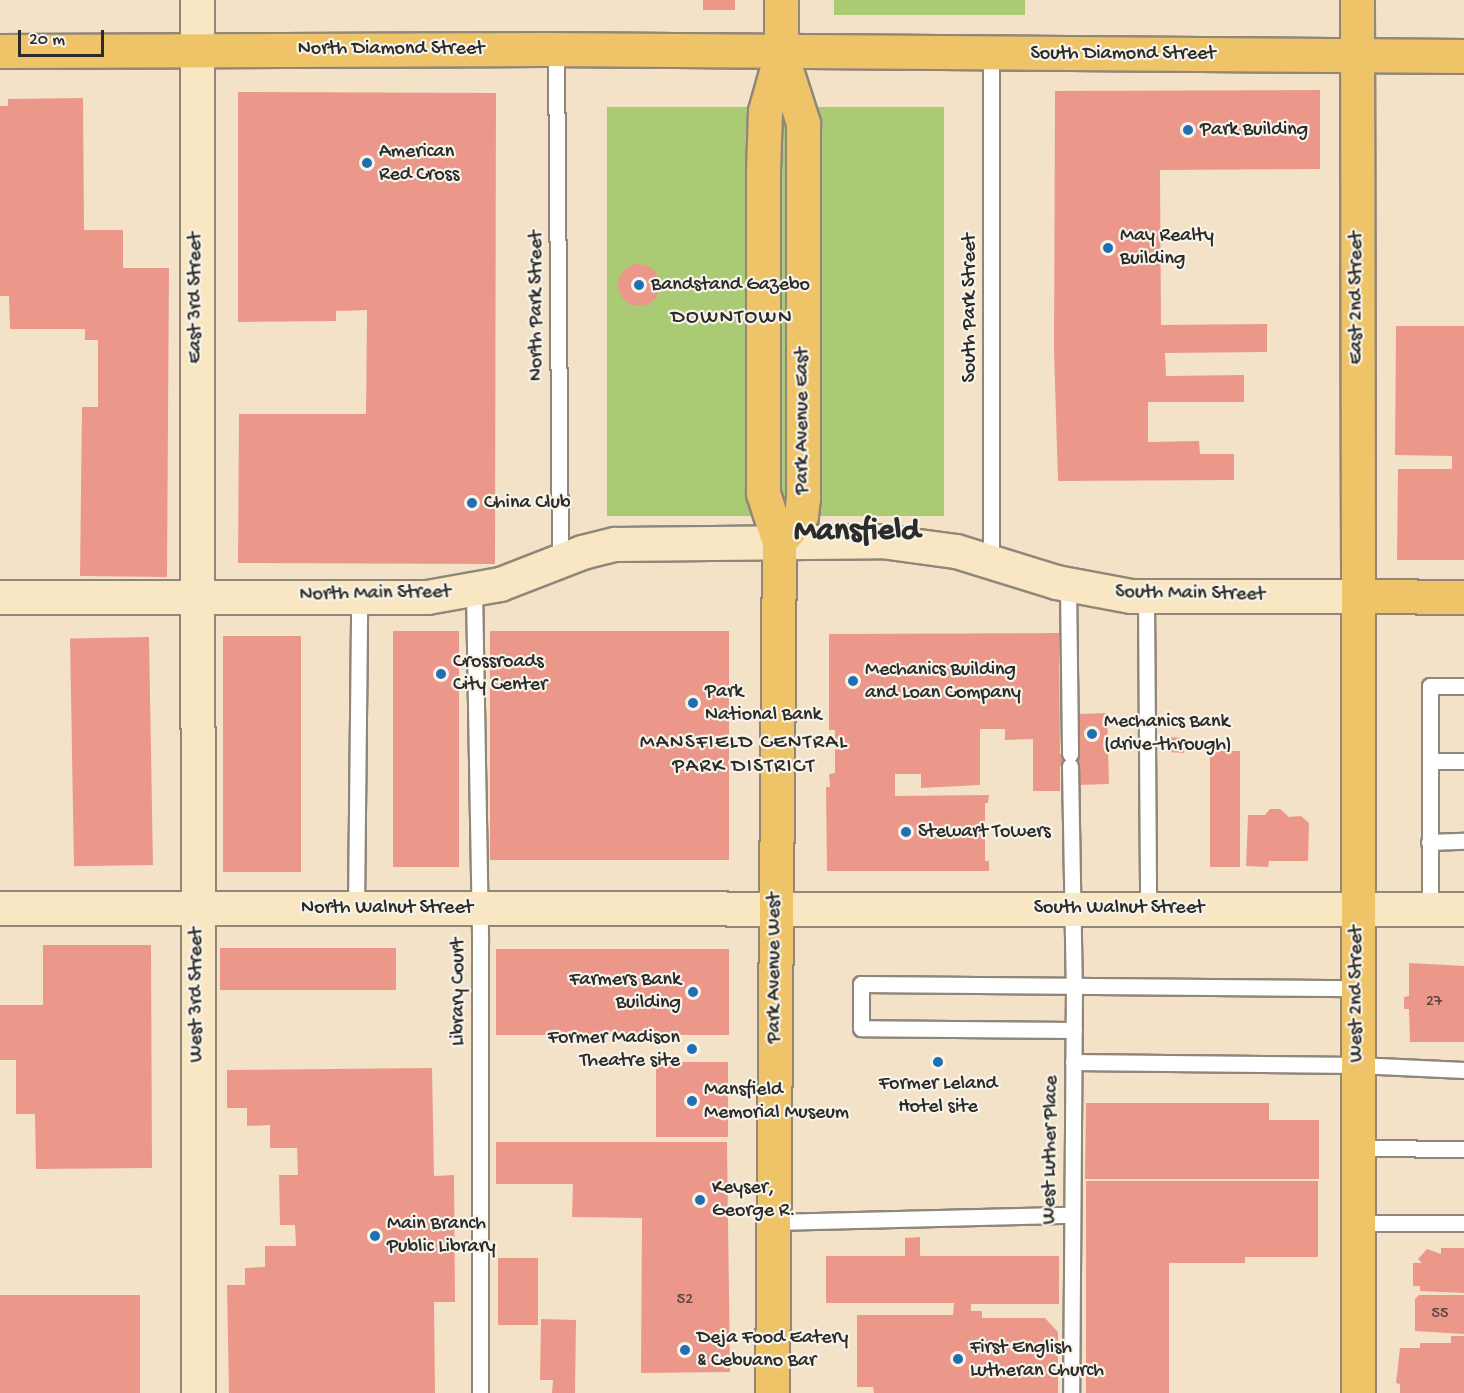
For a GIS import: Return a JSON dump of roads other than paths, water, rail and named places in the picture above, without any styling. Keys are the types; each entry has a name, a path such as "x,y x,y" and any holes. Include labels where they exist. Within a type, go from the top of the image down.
{"main road":[{"name":"Park Avenue East","path":"779,542 763,493 763,171 765,111 781,54 781,0"},
{"name":"East 2nd Street","path":"1357,0 1358,596"},
{"name":"North Diamond Street","path":"0,51 556,49 781,54"},
{"name":"South Diamond Street","path":"781,54 1464,56"},
{"name":"Park Avenue West","path":"772,1393 779,542"},
{"name":"South Main Street","path":"1358,596 1464,597"},
{"name":"West 2nd Street","path":"1358,596 1358,1393"}],"street":[{"name":"East 3rd Street","path":"196,596 197,0"},
{"name":"North Main Street","path":"0,597 427,597 474,590 615,544 779,542"},
{"name":"South Main Street","path":"779,542 898,543 956,551 1068,585 1146,597 1358,596"},
{"name":"West 3rd Street","path":"196,596 198,1393"},
{"name":"North Walnut Street","path":"0,908 775,906"},
{"name":"South Walnut Street","path":"775,906 1464,909"}],"lane":[{"name":"North Park Street","path":"556,49 560,562"},
{"name":"South Park Street","path":"991,55 992,562"},
{"name":"West Luther Place","path":"1068,585 1074,986 1071,1393"},
{"name":"Library Court","path":"474,590 480,908 480,1393"},
{"path":"356,908 359,597"},
{"path":"1146,597 1148,908"},
{"path":"1430,909 1430,686 1464,686"},
{"path":"1430,761 1464,761"},
{"path":"1429,842 1464,841"},
{"path":"1074,1030 861,1028 861,984 1357,988"},
{"path":"1074,1062 1357,1065 1464,1070"},
{"path":"1357,1148 1464,1149"},
{"path":"774,1222 1071,1215"},
{"path":"1358,1223 1464,1223"}],"place":[{"name":"Park Building","path":"1188,130"},
{"name":"American Red Cross","path":"367,163"},
{"name":"May Realty Building","path":"1108,248"},
{"name":"Bandstand Gazebo","path":"639,285"},
{"name":"China Club","path":"472,503"},
{"name":"Crossroads City Center","path":"441,674"},
{"name":"Mechanics Building and Loan Company","path":"853,681"},
{"name":"Park National Bank","path":"693,703"},
{"name":"Mechanics Bank (drive-through)","path":"1092,734"},
{"name":"Stewart Towers","path":"906,832"},
{"name":"Farmers Bank Building","path":"693,992"},
{"name":"Former Madison Theatre site","path":"692,1049"},
{"name":"Former Leland Hotel site","path":"938,1062"},
{"name":"Mansfield Memorial Museum","path":"692,1101"},
{"name":"Keyser, George R.","path":"700,1200"},
{"name":"Main Branch Public Library","path":"375,1236"},
{"name":"Deja Food Eatery & Cebuano Bar","path":"685,1350"},
{"name":"First English Lutheran Church","path":"958,1359"}],"district":[{"name":"DOWNTOWN","path":"732,319"},
{"name":"Mansfield","path":"857,532"},
{"name":"MANSFIELD CENTRAL PARK DISTRICT","path":"744,756"}]}
